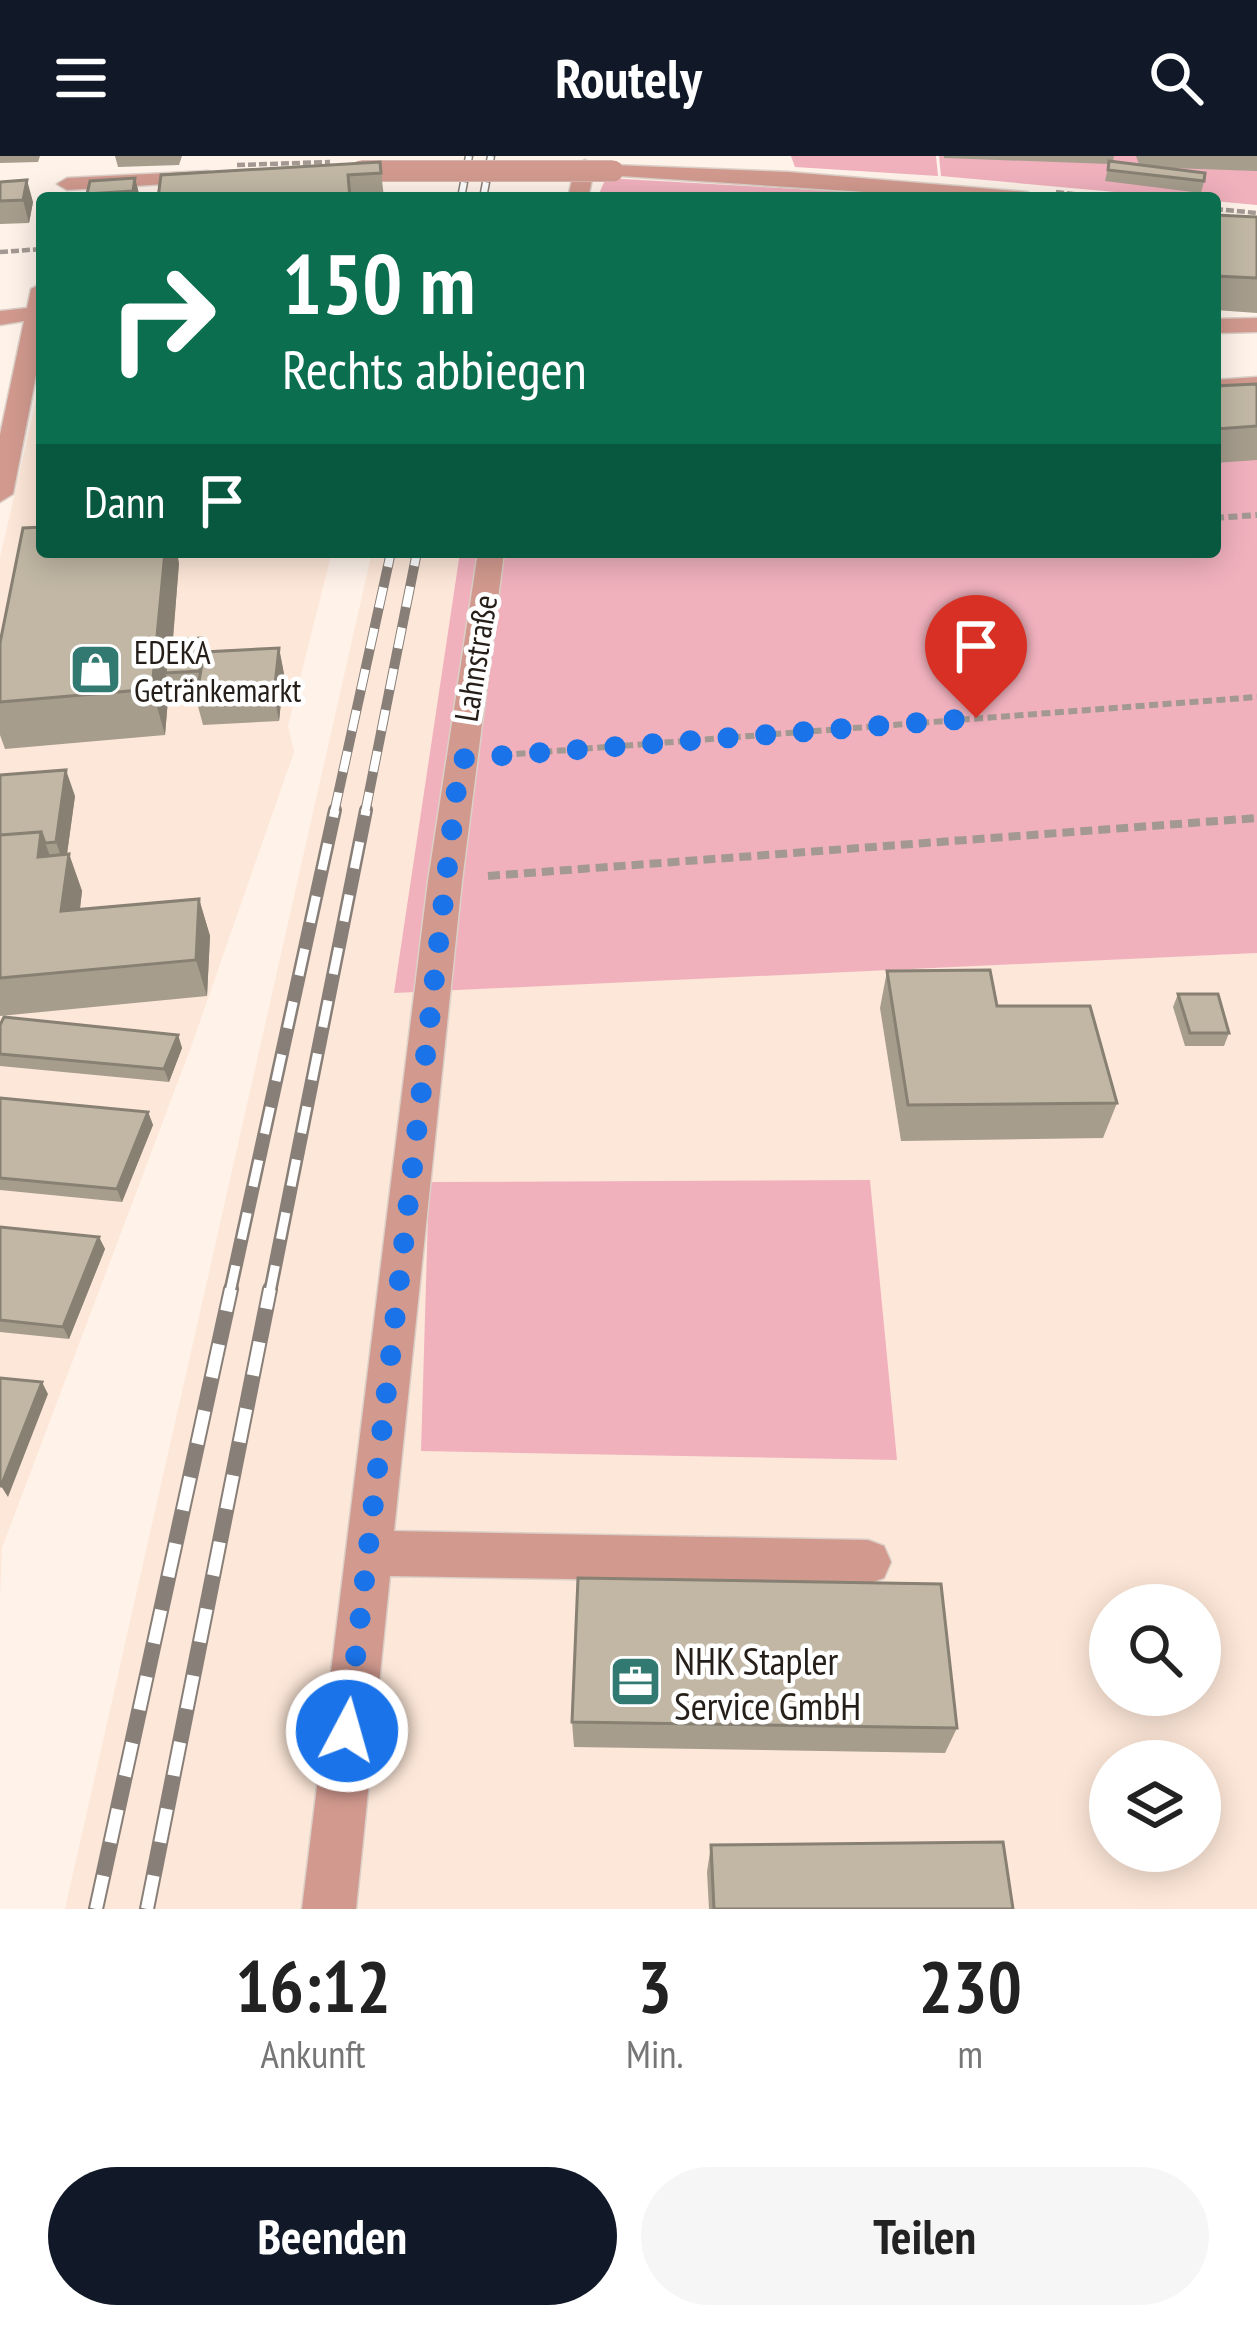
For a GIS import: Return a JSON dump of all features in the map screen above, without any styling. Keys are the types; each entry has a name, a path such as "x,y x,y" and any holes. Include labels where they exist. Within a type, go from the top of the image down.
{"street":[{"path":"579,192 585,166"},
{"path":"351,172 614,171 788,178 955,192"},
{"path":"68,182 240,175"},
{"path":"0,318 36,317"},
{"path":"1221,326 1257,325"},
{"path":"0,494 36,326"},
{"path":"1221,386 1257,383"},
{"path":"1221,402 1257,399"},
{"name":"Lahnstraße","path":"329,1909 445,881 490,558"},
{"path":"366,1553 868,1562"}],"path":[{"path":"1221,210 1257,213"},
{"path":"0,251 36,249"},
{"path":"1221,518 1257,515"},
{"path":"460,759 1257,697"},
{"path":"445,881 567,867 1257,818"}],"shaded area":[{"path":"791,156 936,156 938,176 795,167"},
{"path":"939,156 1257,156 1257,205 1221,202 1221,192 1115,192 941,176"},
{"path":"606,178 852,192 600,192"},
{"path":"1257,386 1257,953 394,993 459,558 1221,558 1221,389"},
{"path":"36,400 36,558 330,558 288,726 294,752 191,1047 2,1548 0,1599 0,558"},
{"path":"371,558 459,558 395,992 1257,953 1257,1909 65,1909"},
{"path":"870,1180 897,1460 421,1451 429,1182"}],"building":[{"path":"1109,161 1205,173 1204,181 1108,170"},
{"path":"380,162 381,173 348,175 349,192 159,192 161,175"},
{"path":"135,178 133,191 87,192 90,181"},
{"path":"27,180 23,200 0,201 0,182"},
{"path":"1221,215 1257,217 1257,278 1221,276"},
{"path":"1257,384 1257,426 1221,429 1221,386"},
{"name":"EDEKA Getränkemarkt","path":"36,527 36,558 164,558 152,689 0,702 0,643 23,528"},
{"path":"202,638 200,671 165,673 169,641"},
{"path":"279,648 274,695 196,699 204,652"},
{"path":"66,770 56,842 45,843 41,832 0,835 0,775"},
{"path":"41,832 38,857 69,854 61,911 199,899 196,960 0,978 0,835"},
{"path":"990,970 997,1006 1090,1006 1117,1103 908,1105 887,971"},
{"path":"1178,994 1218,994 1229,1033 1190,1033"},
{"path":"4,1017 178,1035 164,1069 0,1054"},
{"path":"0,1098 148,1112 117,1189 0,1178"},
{"path":"0,1227 99,1237 63,1327 0,1320"},
{"path":"0,1378 42,1382 1,1486 0,1486"},
{"path":"578,1578 941,1584 957,1728 572,1722"},
{"path":"1003,1842 1013,1909 714,1909 711,1845"}],"railway":[{"path":"462,192 469,156"},
{"path":"484,192 491,156"},
{"path":"334,813 390,558"},
{"path":"365,813 416,558"},
{"path":"230,1292 335,810"},
{"path":"270,1292 366,810"},
{"path":"96,1909 231,1289"},
{"path":"147,1909 270,1289"}],"place":[{"name":"EDEKA Getränkemarkt","path":"95,670"},
{"name":"NHK Stapler Service GmbH","path":"635,1682"}],"route":[{"path":"347,1731 460,759 976,718"}]}
